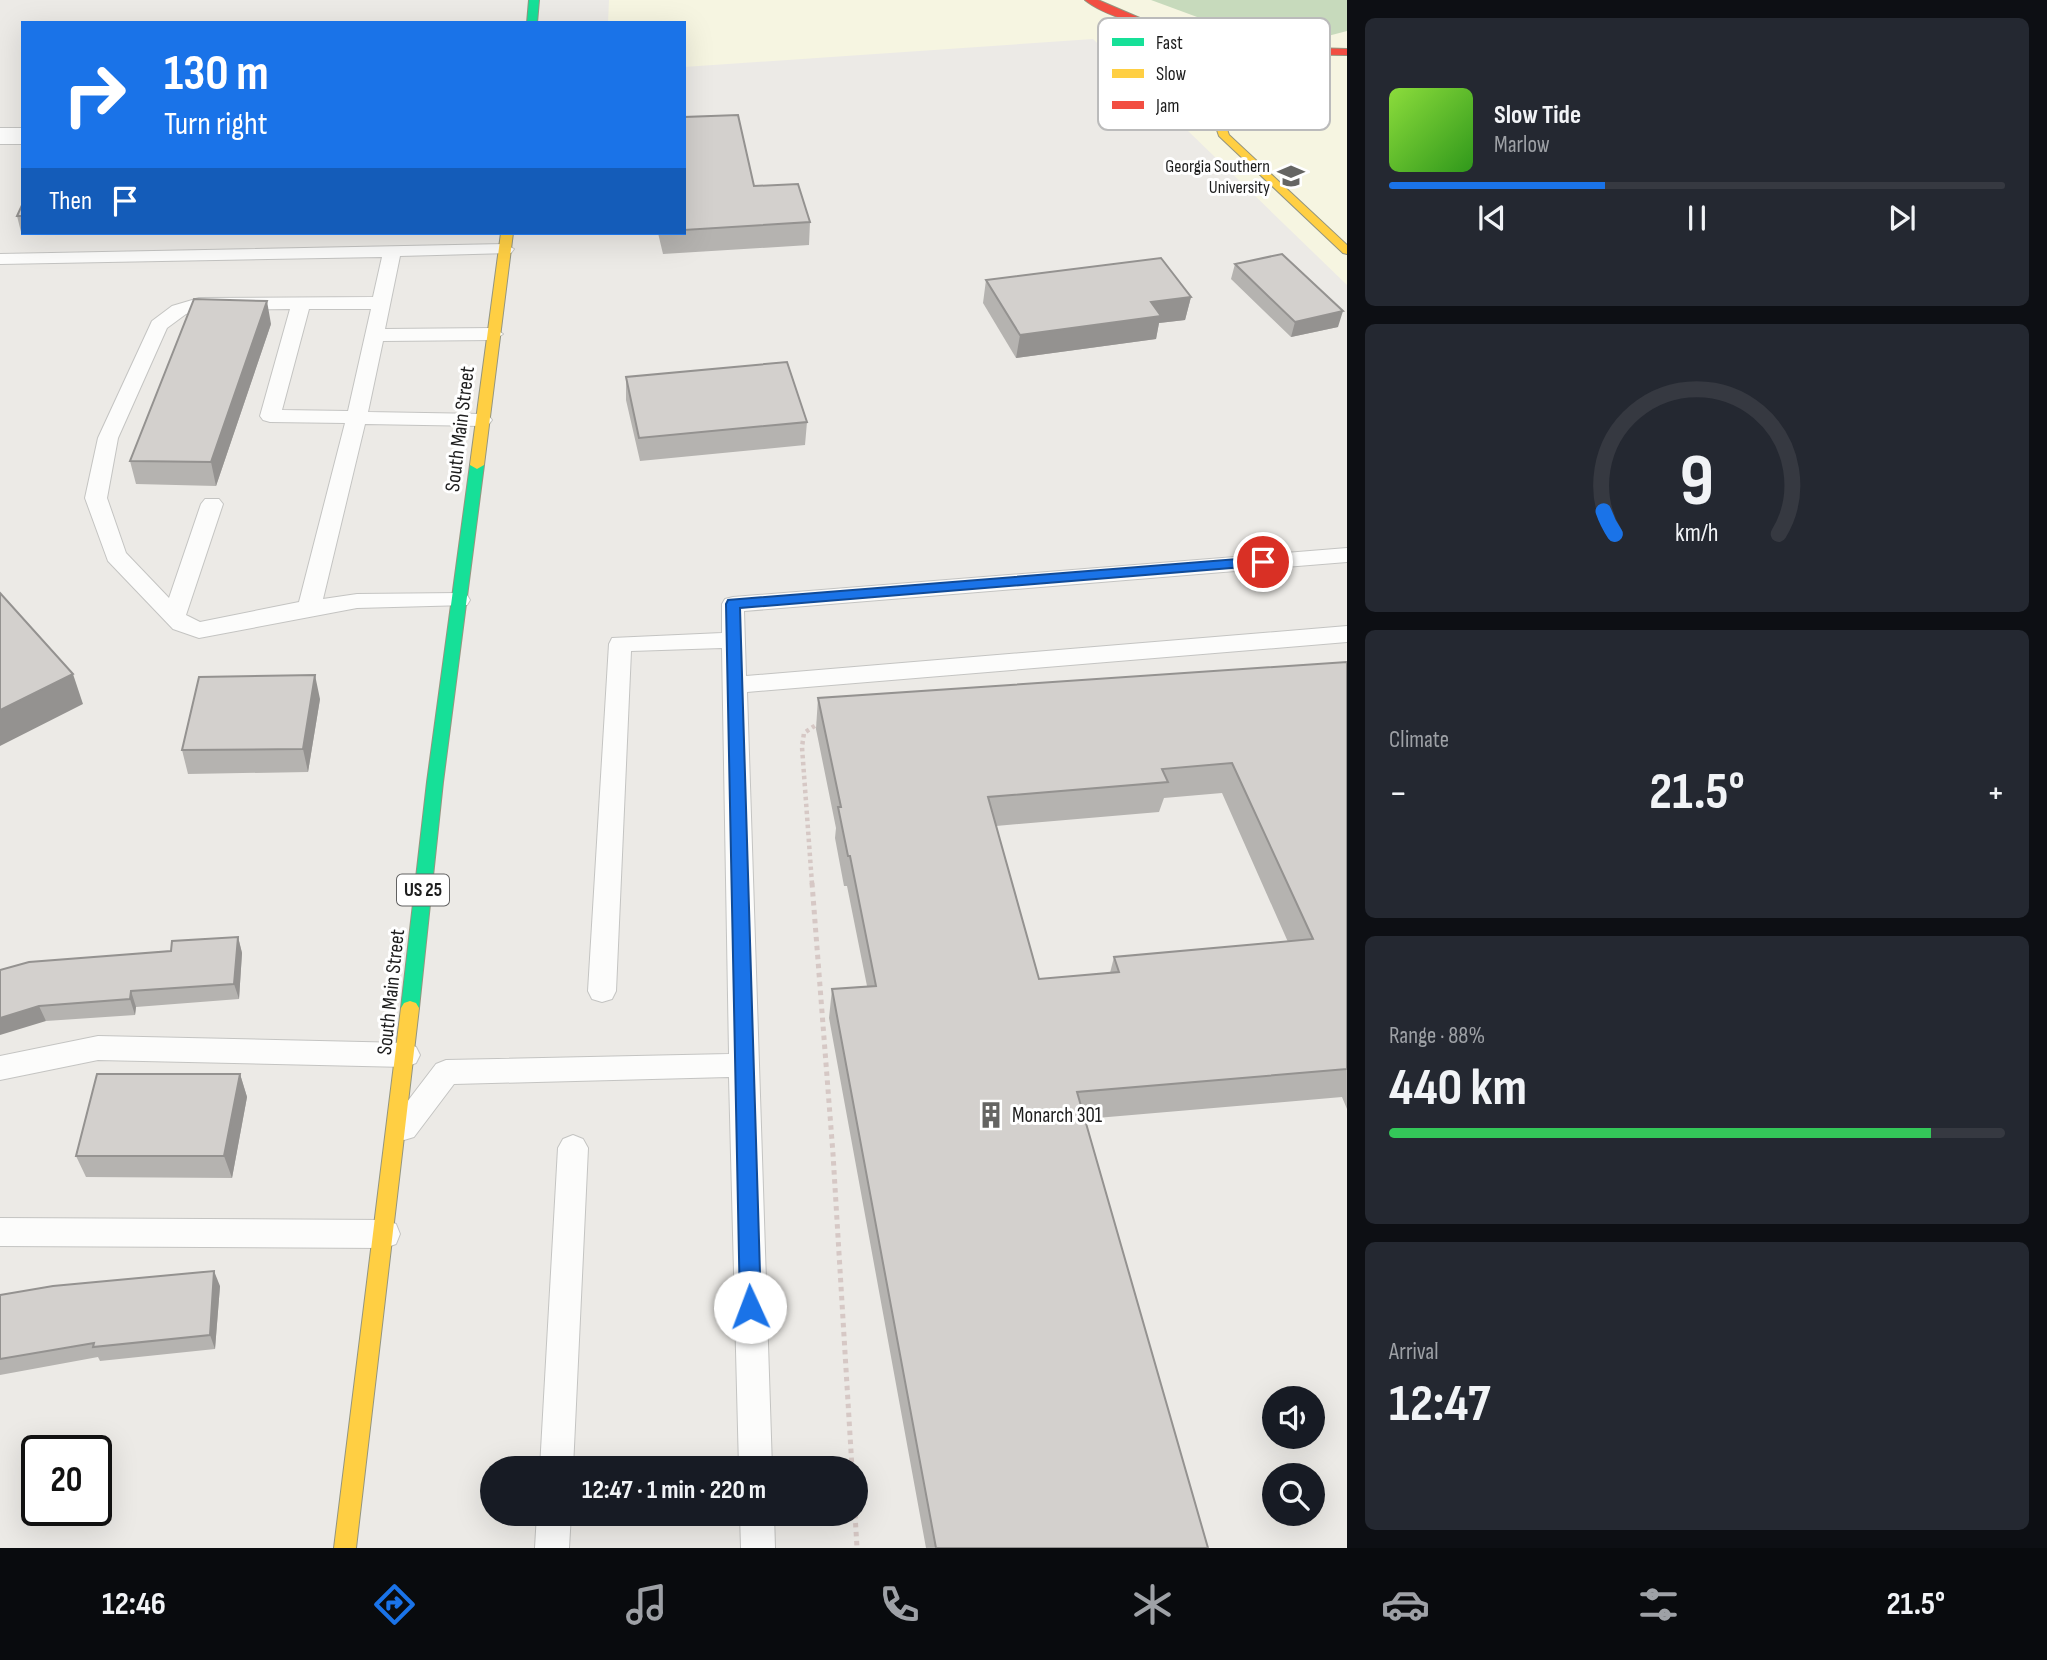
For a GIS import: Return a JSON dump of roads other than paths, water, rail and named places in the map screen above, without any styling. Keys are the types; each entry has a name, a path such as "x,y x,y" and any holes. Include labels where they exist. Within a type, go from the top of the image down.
{"main road":[{"path":"532,21 534,0"},
{"path":"1090,0 1124,18"},
{"path":"1222,130 1224,136 1347,251"},
{"name":"South Main Street","path":"345,1548 385,1234 435,782 506,241"}],"street":[{"path":"0,136 21,136"}],"lane":[{"path":"363,252 367,235"},
{"path":"0,259 392,251 506,241"},
{"path":"309,608 357,417 392,251"},
{"path":"301,303 270,416 482,420"},
{"path":"382,303 199,304 179,310 159,325 108,439 96,498 116,556 181,624 200,630 356,601 459,600"},
{"path":"374,335 494,334"},
{"path":"174,616 212,504"},
{"path":"755,1456 733,604 1347,555"},
{"path":"735,685 1347,634"},
{"path":"602,990 620,644 734,640"},
{"path":"0,1068 98,1048 406,1055"},
{"path":"396,1139 446,1072 743,1065"},
{"path":"557,1456 573,1148"},
{"path":"0,1232 385,1234"},
{"path":"552,1548 553,1526"},
{"path":"757,1526 758,1548"}],"place":[{"name":"Georgia Southern University","path":"1291,176"},
{"name":"Monarch 301","path":"991,1115"}]}
